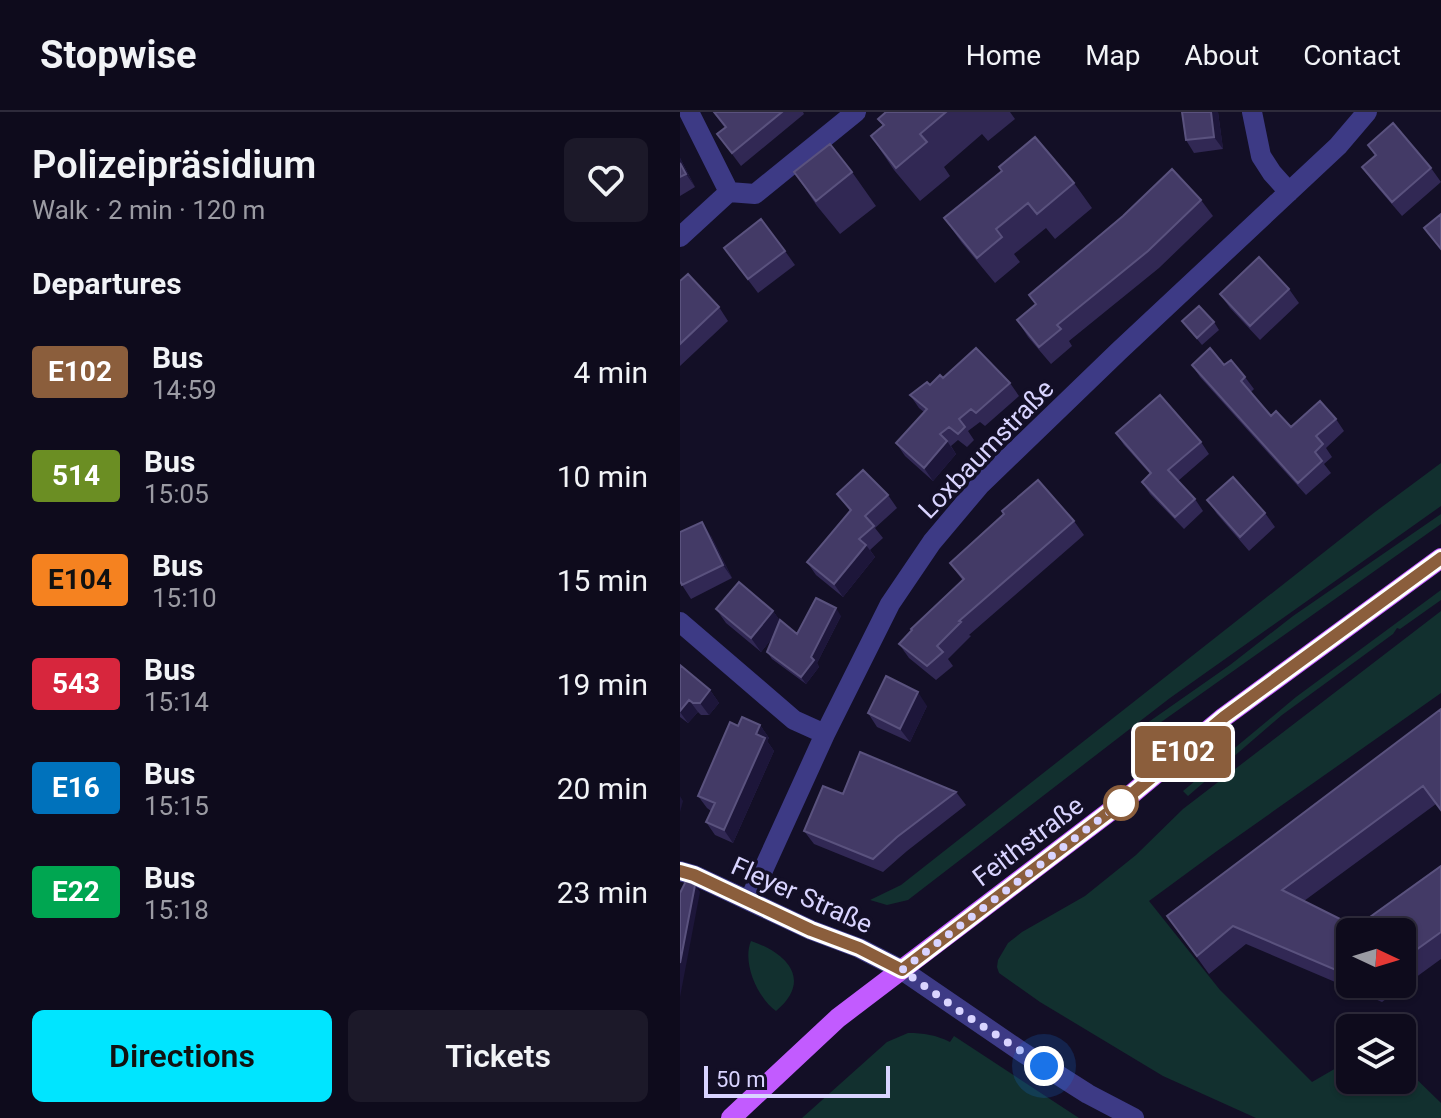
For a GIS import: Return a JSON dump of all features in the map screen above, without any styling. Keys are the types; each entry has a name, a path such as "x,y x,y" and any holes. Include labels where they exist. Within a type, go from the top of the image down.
{"main road":[{"name":"Feithstraße","path":"731,1118 838,1018 1121,803 1224,717 1441,558"}],"street":[{"path":"689,112 729,192"},
{"path":"680,237 729,192 755,194 856,112"},
{"path":"1252,112 1261,156 1289,192"},
{"name":"Loxbaumstraße","path":"749,901 825,734 890,604 932,542 980,485 1338,146 1367,112"},
{"path":"680,622 794,720 825,734"},
{"name":"Fleyer Straße","path":"680,871 811,930 859,948 902,970 1022,1052 1088,1094 1134,1118"}],"green space":[{"path":"1441,463 1441,506 1170,698 908,900 887,905 870,900 901,885"},
{"path":"1441,514 1441,524 1133,742 1140,728 1293,616"},
{"path":"1441,590 1441,600 1400,629 1397,628 1282,715 1188,796 1183,791 1296,697"},
{"path":"1441,611 1441,693 1149,901 1220,990 1312,1082 1336,1068 1336,1094 1416,1094 1416,1079 1441,1103 1441,1118 1256,1118 1163,1076 1040,1002 999,973 998,960 1008,943 1085,896 1136,855 1183,809"},
{"path":"751,941 775,953 791,969 793,989 776,1011 753,979 748,959"},
{"path":"908,1033 930,1035 950,1042 954,1036 1079,1118 802,1118 887,1042"}],"building":[{"path":"714,112 782,112 732,153 717,134 726,127"},
{"path":"886,112 946,112 920,134 927,142 896,168 871,136 884,125 878,119"},
{"path":"1182,112 1211,112 1214,137 1186,140"},
{"path":"1393,123 1431,168 1392,202 1362,167 1376,155 1368,145"},
{"path":"1035,137 1074,183 1037,214 1028,203 996,229 1002,237 977,258 944,218 1002,171 999,167"},
{"path":"830,144 852,172 816,201 794,172"},
{"path":"680,163 686,174 680,177"},
{"path":"1172,169 1201,200 1148,251 1057,325 1061,329 1039,347 1017,320 1036,304 1029,295 1123,216"},
{"path":"1441,214 1441,249 1424,228"},
{"path":"761,219 785,251 748,279 724,248"},
{"path":"1259,257 1289,289 1250,326 1220,294"},
{"path":"688,274 719,307 680,344 680,281"},
{"path":"1199,306 1214,322 1197,338 1182,321"},
{"path":"976,348 1010,383 976,413 971,409 959,419 965,427 958,434 949,427 940,434 947,441 924,468 896,443 927,409 910,395 927,382 930,385 940,375 943,378"},
{"path":"1210,348 1224,365 1231,360 1245,377 1241,381 1271,416 1276,411 1291,427 1320,401 1336,419 1316,436 1323,444 1315,452 1322,461 1298,483 1192,365"},
{"path":"1160,395 1201,442 1168,470 1195,499 1175,517 1142,482 1151,473 1116,433"},
{"path":"863,470 888,495 865,516 874,526 859,539 866,545 834,584 807,562 851,510 837,494"},
{"path":"1233,477 1265,513 1240,537 1207,500"},
{"path":"1038,480 1074,521 959,621 937,646 943,652 927,666 899,644 964,579 950,563"},
{"path":"702,522 723,565 682,585 680,532"},
{"path":"739,582 773,611 751,638 716,609"},
{"path":"816,598 836,608 811,657 814,660 801,677 767,652 780,620 797,634"},
{"path":"680,665 710,690 700,703 689,700 680,711"},
{"path":"886,676 918,692 900,729 868,713"},
{"path":"1441,709 1441,810 1423,786 1282,890 1338,918 1336,970 1233,926 1197,956 1167,916"},
{"path":"742,717 760,725 756,734 765,738 724,830 706,822 715,803 698,796 730,722 738,726"},
{"path":"860,752 956,792 873,859 804,831 823,786 843,794"},
{"path":"1441,866 1441,932 1416,950 1416,918 1369,918"},
{"path":"686,881 695,885 680,963 680,893"}],"bus line":[{"name":"E102","path":"680,871 811,930 859,948 902,970 1121,803 1224,717 1441,558"}],"route":[{"path":"1044,1066 902,970 1121,803"}]}
